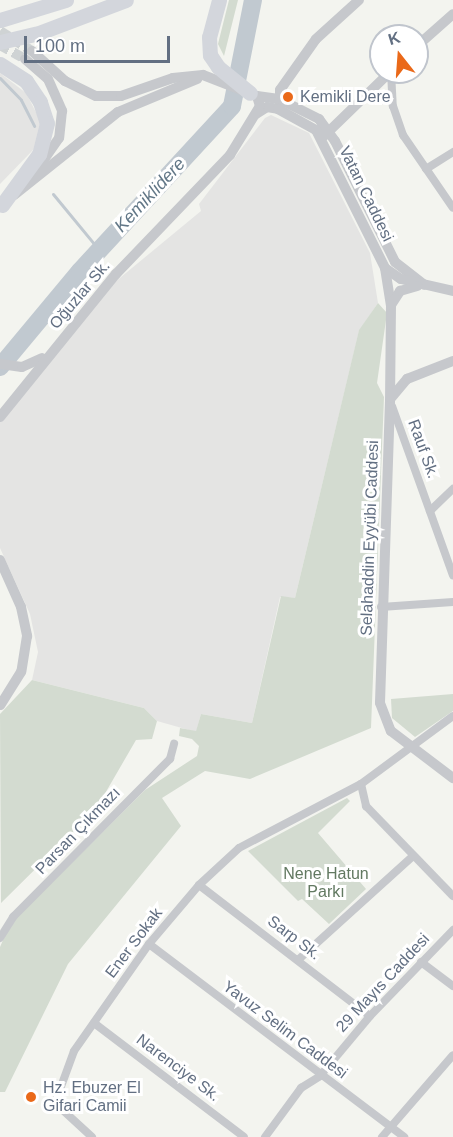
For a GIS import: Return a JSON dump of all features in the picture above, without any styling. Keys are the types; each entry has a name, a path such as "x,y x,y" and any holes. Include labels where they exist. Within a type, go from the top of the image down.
{"highway":[{"path":"0,20 66,0"},
{"path":"0,42 36,34 126,0"},
{"path":"219,0 208,45 217,72 253,94"},
{"path":"0,63 26,81 45,113 47,133 33,165 1,206"}],"street":[{"path":"280,94 316,39 359,0"},
{"path":"429,35 453,14"},
{"path":"18,192 55,146 62,117 56,91 29,55 66,81 96,96 121,96 191,74 217,72"},
{"path":"1,206 118,112 176,86 217,72"},
{"path":"326,135 378,84"},
{"path":"391,84 393,106 403,135 453,208"},
{"path":"253,94 280,94 319,119 394,262 424,285"},
{"path":"253,94 261,104 256,114"},
{"path":"280,94 287,112"},
{"path":"256,114 267,107 287,112"},
{"name":"Vatan Caddesi","path":"287,112 326,135 385,268 400,279 453,291"},
{"name":"Oğuzlar Sk.","path":"0,417 79,318 134,255 230,155 256,114"},
{"path":"426,169 453,152"},
{"name":"Selahaddin Eyyübi Caddesi","path":"385,268 391,306 390,401 381,607 380,703 391,731 453,778"},
{"path":"391,306 400,291 424,285"},
{"path":"0,364 28,366 39,361 79,318"},
{"path":"390,358 399,374 424,372"},
{"path":"390,401 400,384 453,361"},
{"name":"Rauf Sk.","path":"390,401 453,575"},
{"path":"430,511 453,489"},
{"path":"0,560 21,607 27,636 21,672 0,705"},
{"path":"381,607 453,602"},
{"name":"Ener Sokak","path":"92,1137 55,1103 74,1051 149,944 199,885 239,848 361,784 453,716"},
{"name":"Parsan Çıkmazı","path":"0,938 14,917 170,759 174,744"},
{"path":"361,784 366,806 453,896"},
{"path":"298,960 413,856"},
{"name":"Sarp Sk.","path":"199,885 370,1016"},
{"name":"29 Mayıs Caddesi","path":"265,1137 301,1088 320,1076 370,1016 453,930"},
{"name":"Yavuz Selim Caddesi","path":"149,944 320,1076 404,1137"},
{"path":"421,962 453,986"},
{"name":"Narenciye Sk.","path":"94,1023 244,1137"},
{"path":"382,1137 453,1054"}],"shaded area":[{"path":"0,73 26,93 41,122 34,149 0,184"},
{"path":"271,115 309,133 370,253 378,303 359,331 295,598 280,597 252,723 201,714 196,732 157,721 144,708 32,680 38,652 30,614 0,548 0,420 115,282 201,211 199,204 265,118"}],"green space":[{"path":"229,0 238,0 224,56 218,44"},
{"path":"378,303 387,313 377,383 384,397 371,728 250,779 205,771 162,798 181,826 68,964 5,1092 0,1092 0,947 10,924 145,790 197,756 199,746 192,739 179,736 180,728 196,731 201,714 252,723 281,596 295,598 359,330"},
{"path":"32,680 144,708 157,721 152,739 136,740 96,809 1,903 0,714"},
{"path":"453,694 453,711 415,737 392,718 391,699"},
{"name":"Nene Hatun Parkı","path":"347,798 350,801 318,833 366,889 329,924 302,899 298,901 248,851"}],"waterway":[{"name":"Kemiklidere","path":"0,367 80,271 232,106 253,0"},
{"path":"0,78 21,100 34,126"},
{"path":"53,194 100,251"}],"tunnel":[{"path":"0,31 32,51"},
{"path":"0,45 25,59"}],"place":[{"name":"Kemikli Dere","path":"288,97"},
{"name":"Hz. Ebuzer El Gifari Camii","path":"31,1097"}]}
